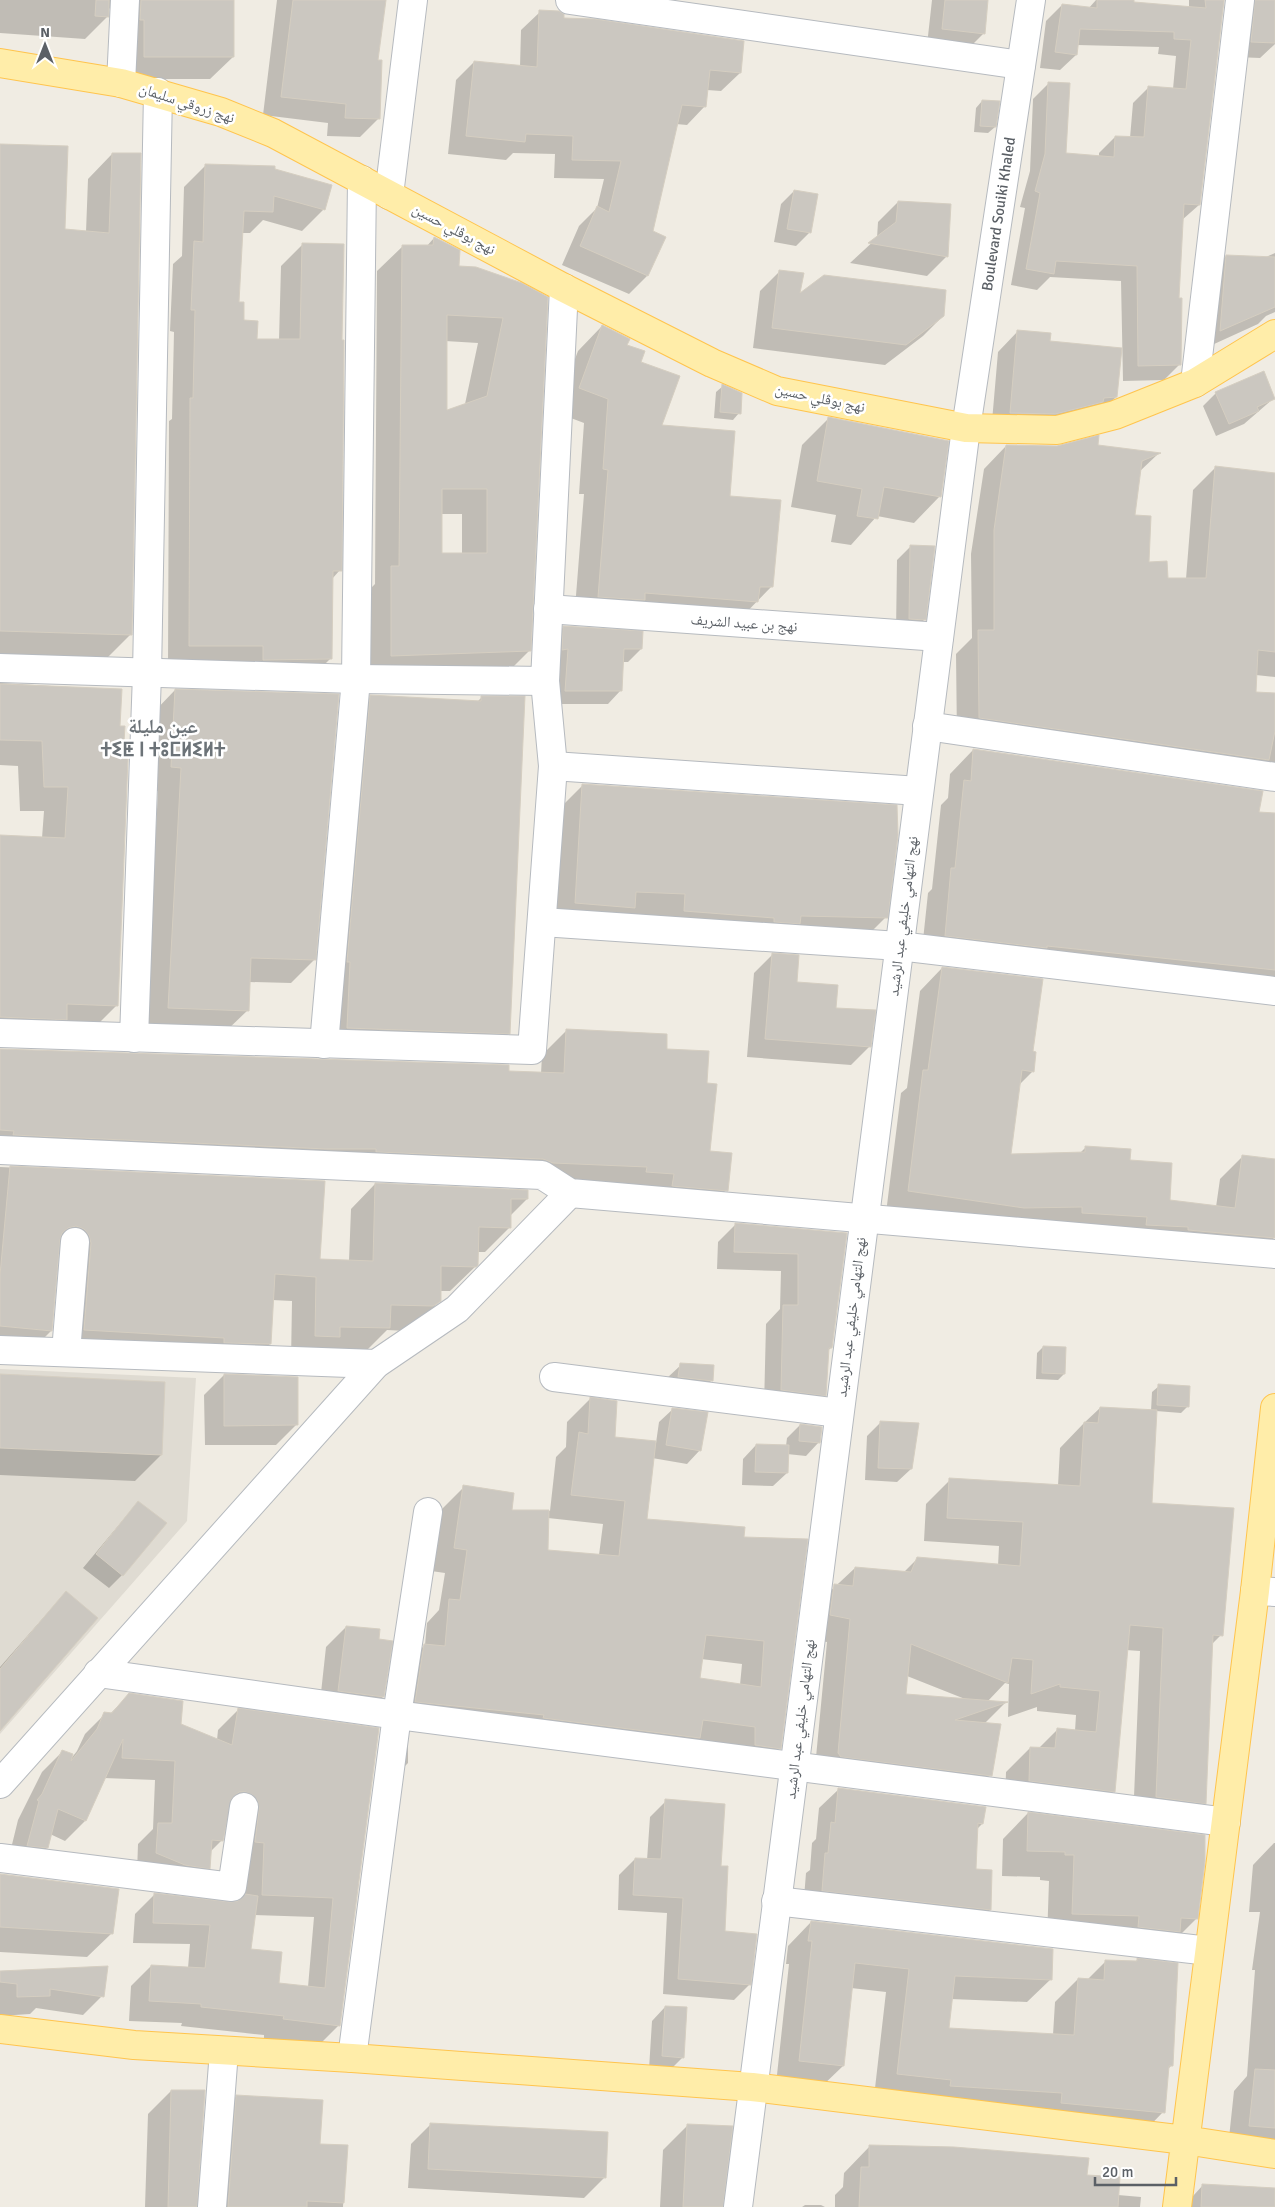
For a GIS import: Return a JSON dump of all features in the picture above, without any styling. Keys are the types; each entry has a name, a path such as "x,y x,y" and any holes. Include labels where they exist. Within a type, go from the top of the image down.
{"main road":[{"name":"نهج زروقي سليمان","path":"0,63 122,83 221,112 273,134 362,180"},
{"name":"نهج بوڨلي حسين","path":"362,180 564,288 712,363 777,391 966,428 1057,430 1115,415 1195,383 1275,334"},
{"path":"1177,2207 1226,1822 1265,1592 1275,1408"},
{"path":"0,2029 134,2045 352,2058 752,2087 1185,2140 1275,2154"}],"street":[{"path":"122,83 125,0"},
{"path":"389,194 413,0"},
{"path":"570,0 720,11 1021,65"},
{"name":"Boulevard Souiki Khaled","path":"966,428 1031,0"},
{"path":"1195,383 1240,0"},
{"path":"134,1038 147,674 158,92"},
{"path":"324,1044 356,679 362,180"},
{"path":"0,1033 532,1050 553,766 545,681 564,288"},
{"name":"نهج التهامي خليفي عبد الرشيد","path":"738,2207 966,428"},
{"name":"نهج بن عبيد الشريف","path":"548,609 939,637"},
{"path":"0,668 356,679 545,681"},
{"path":"927,726 1275,777"},
{"path":"553,766 919,791"},
{"path":"542,922 899,946 1275,991"},
{"path":"0,1150 542,1175 570,1193 1275,1254"},
{"path":"0,1784 376,1364 457,1309 570,1193"},
{"path":"66,1352 75,1242"},
{"path":"0,1350 376,1364"},
{"path":"554,1377 839,1413"},
{"path":"352,2058 397,1715 428,1512"},
{"path":"98,1673 397,1715 1226,1822"},
{"path":"0,1858 232,1887 244,1807"},
{"path":"776,1900 1209,1951"},
{"path":"212,2207 224,2050"}],"shaded area":[{"path":"0,1369 196,1378 187,1521 0,1734"}],"building":[{"path":"96,0 109,0 109,17 95,16"},
{"path":"141,0 234,0 234,57 144,57 144,20 140,20"},
{"path":"293,0 386,0 378,60 382,60 380,119 345,118 346,104 281,97"},
{"path":"945,0 988,0 985,34 942,29"},
{"path":"1097,0 1134,0 1134,2 1206,8 1205,0 1224,0 1200,205 1184,204 1179,298 1182,298 1181,365 1138,366 1137,266 1056,261 1054,274 1026,269 1040,193 1035,191 1045,154 1048,82 1070,83 1066,153 1114,157 1115,136 1144,137 1148,86 1186,89 1191,40 1174,39 1174,32 1080,29 1077,55 1055,52 1062,4 1097,8"},
{"path":"1255,0 1275,0 1275,43 1251,42"},
{"path":"539,10 559,11 564,14 564,18 595,19 744,41 741,73 710,70 706,107 682,105 653,231 666,237 648,276 580,246 597,206 609,212 621,161 572,160 573,136 526,134 525,142 466,136 474,61 537,67"},
{"path":"982,100 1000,101 996,127 980,126"},
{"path":"0,144 68,146 65,229 109,233 112,153 141,153 132,635 0,631"},
{"path":"205,164 275,166 275,169 332,185 325,210 274,196 273,212 244,211 239,302 244,302 244,320 258,321 257,339 300,339 302,243 344,244 342,571 333,571 332,659 263,660 263,646 189,646 190,398 193,398 195,310 191,310 194,241 203,242"},
{"path":"794,190 818,194 811,233 787,229"},
{"path":"898,201 951,204 948,257 868,243 896,222"},
{"path":"434,237 460,250 459,266 476,267 522,283 548,297 531,651 391,656 391,566 399,566 402,245 433,245","holes":["447,315 503,318 487,396 447,410","442,489 487,489 487,553 442,553"]},
{"path":"1226,255 1275,257 1275,307 1220,331"},
{"path":"779,270 804,273 800,293 824,275 946,290 944,316 906,345 772,328"},
{"path":"602,325 630,339 627,345 645,351 641,362 680,376 662,425 735,431 730,496 781,500 773,587 760,587 758,602 645,593 645,600 598,597 608,470 603,469 608,399 579,388"},
{"path":"1017,330 1051,333 1050,341 1122,348 1117,397 1104,398 1103,402 1055,414 1010,413"},
{"path":"1264,371 1275,399 1257,407 1259,411 1229,424 1215,392"},
{"path":"722,384 742,393 741,414 720,412"},
{"path":"828,417 949,441 941,497 884,487 878,519 857,516 862,489 817,481"},
{"path":"1099,435 1098,445 1161,453 1142,461 1135,515 1151,516 1149,562 1167,561 1168,578 1206,578 1215,466 1275,473 1275,652 1258,650 1256,692 1275,693 1275,731 1269,760 979,718 978,630 994,630 994,530 1006,445 1057,446"},
{"path":"910,545 935,546 926,620 909,619"},
{"path":"563,626 643,631 642,649 624,649 622,691 565,691 568,649 562,650"},
{"path":"0,684 122,689 120,726 125,726 123,758 128,759 118,1006 67,1004 67,1020 0,1017 0,835 65,838 68,787 44,787 42,741 0,740"},
{"path":"175,689 339,694 316,960 251,958 249,1011 168,1008 181,768 171,767"},
{"path":"370,695 481,701 481,696 525,696 510,1034 347,1028 350,962 347,962"},
{"path":"973,749 1263,791 1259,812 1275,813 1275,970 945,936 951,868 955,868 964,780 971,781"},
{"path":"582,784 897,805 898,835 888,918 801,916 800,924 774,922 774,918 684,911 685,894 636,892 635,908 575,903"},
{"path":"772,953 799,955 797,982 838,985 836,1008 876,1010 871,1047 765,1039"},
{"path":"942,967 1043,979 1033,1051 1036,1052 1034,1072 1022,1070 1011,1154 1085,1152 1085,1146 1131,1149 1130,1160 1172,1163 1170,1200 1235,1208 1242,1155 1275,1159 1275,1238 1188,1230 1188,1227 1146,1225 1147,1217 1082,1213 1082,1207 1024,1208 908,1191 923,1070 928,1070"},
{"path":"566,1029 667,1034 667,1049 709,1051 707,1083 717,1084 710,1151 732,1153 728,1191 672,1186 674,1174 646,1172 647,1167 553,1163 543,1159 376,1152 376,1149 327,1149 13,1135 14,1131 0,1130 0,1049 509,1065 509,1071 564,1073"},
{"path":"10,1166 325,1181 320,1259 373,1261 375,1183 528,1190 528,1199 511,1199 511,1228 479,1227 478,1265 476,1267 441,1266 441,1301 433,1306 391,1305 390,1328 340,1327 340,1337 315,1336 316,1277 275,1274 271,1344 224,1343 224,1338 84,1330 91,1243 89,1235 84,1229 76,1226 68,1228 62,1233 60,1240 52,1331 0,1326 0,1275"},
{"path":"735,1223 847,1233 832,1348 829,1348 826,1396 781,1390 783,1305 798,1305 798,1254 734,1252"},
{"path":"1043,1346 1066,1347 1065,1374 1042,1373"},
{"path":"680,1363 714,1365 713,1381 678,1377"},
{"path":"0,1374 165,1382 162,1455 0,1448"},
{"path":"224,1374 298,1377 298,1425 224,1426"},
{"path":"1158,1384 1190,1386 1189,1407 1157,1405"},
{"path":"590,1397 617,1401 615,1437 656,1441 647,1519 745,1527 744,1537 808,1539 781,1749 755,1745 755,1727 703,1720 700,1738 543,1718 544,1715 415,1702 424,1644 445,1646 449,1599 460,1600 467,1550 454,1548 463,1485 514,1493 512,1510 549,1510 548,1550 619,1556 625,1501 571,1495 579,1432 588,1434","holes":["706,1635 764,1641 761,1687 700,1678"]},
{"path":"1100,1407 1157,1410 1152,1503 1234,1508 1223,1636 1213,1635 1206,1804 1156,1797 1163,1628 1130,1625 1115,1792 1029,1781 1030,1747 1055,1748 1057,1728 1096,1732 1100,1691 1060,1687 1060,1684 1031,1694 1033,1660 1012,1658 1008,1683 911,1644 906,1694 1008,1702 955,1720 1001,1724 992,1776 841,1757 838,1753 850,1619 830,1615 834,1584 853,1586 855,1567 911,1572 917,1557 1020,1566 1023,1522 947,1518 949,1478 1080,1486 1084,1422 1098,1423"},
{"path":"672,1408 708,1412 701,1451 666,1445"},
{"path":"880,1421 919,1423 912,1469 878,1468"},
{"path":"800,1424 822,1427 820,1443 799,1441"},
{"path":"756,1444 789,1445 788,1473 755,1472"},
{"path":"138,1501 167,1523 123,1576 96,1554"},
{"path":"66,1591 98,1618 0,1731 0,1669"},
{"path":"346,1626 380,1629 379,1639 393,1641 384,1697 338,1691"},
{"path":"129,1693 183,1701 181,1724 232,1745 238,1708 379,1728 340,2026 283,2019 284,2016 201,2007 201,2004 149,2001 151,1965 205,1968 210,1925 153,1923 154,1893 230,1902 238,1901 245,1894 258,1896 251,1949 282,1952 279,1983 325,1988 333,1898 262,1895 264,1843 255,1842 259,1809 258,1801 253,1795 239,1792 232,1798 223,1841 212,1840 210,1869 185,1865 156,1853 158,1823 172,1823 175,1761 122,1758 123,1739 86,1821 58,1809 48,1848 27,1846 39,1801 37,1800 42,1794 62,1750 73,1754 71,1761 97,1729 104,1712 112,1713"},
{"path":"838,1788 986,1807 983,1824 978,1823 976,1869 992,1870 991,1910 822,1891 825,1853 828,1853 831,1822 835,1823"},
{"path":"665,1799 725,1804 721,1866 728,1866 725,1931 757,1934 751,1985 678,1979 683,1898 633,1895 635,1858 661,1859"},
{"path":"1028,1812 1205,1835 1205,1861 1198,1919 1181,1918 1180,1932 1138,1927 1139,1916 1072,1914 1074,1855 1065,1855 1065,1852 1027,1851"},
{"path":"0,1874 119,1889 113,1934 0,1927"},
{"path":"811,1921 1053,1949 1052,1980 955,1976 949,2028 1074,2035 1078,1978 1104,1980 1105,1960 1137,1961 1137,1958 1178,1963 1173,2066 1169,2066 1165,2113 1061,2103 1062,2093 950,2086 951,2080 897,2074 909,1969 855,1963 844,2066 799,2061 812,1941 808,1941"},
{"path":"108,1966 104,1997 50,1989 50,1996 17,1997 17,1984 0,1982 0,1971"},
{"path":"665,2006 687,2007 684,2058 662,2056"},
{"path":"1255,2069 1275,2070 1275,2128 1249,2126"},
{"path":"171,2090 205,2090 197,2207 168,2207"},
{"path":"236,2095 323,2100 320,2144 348,2145 344,2203 307,2201 307,2207 228,2207"},
{"path":"430,2123 608,2132 606,2178 428,2169"},
{"path":"687,2124 733,2126 723,2207 683,2207"},
{"path":"869,2145 954,2147 1089,2158 1087,2175 1120,2177 1118,2207 859,2207 861,2167 869,2167"},
{"path":"1202,2184 1275,2188 1275,2207 1201,2207"}],"district":[{"name":"عين مليلة ⵜⵉⵟ ⵏ ⵜⵓⵎⵍⵉⵍⵜ","path":"163,738"}]}
